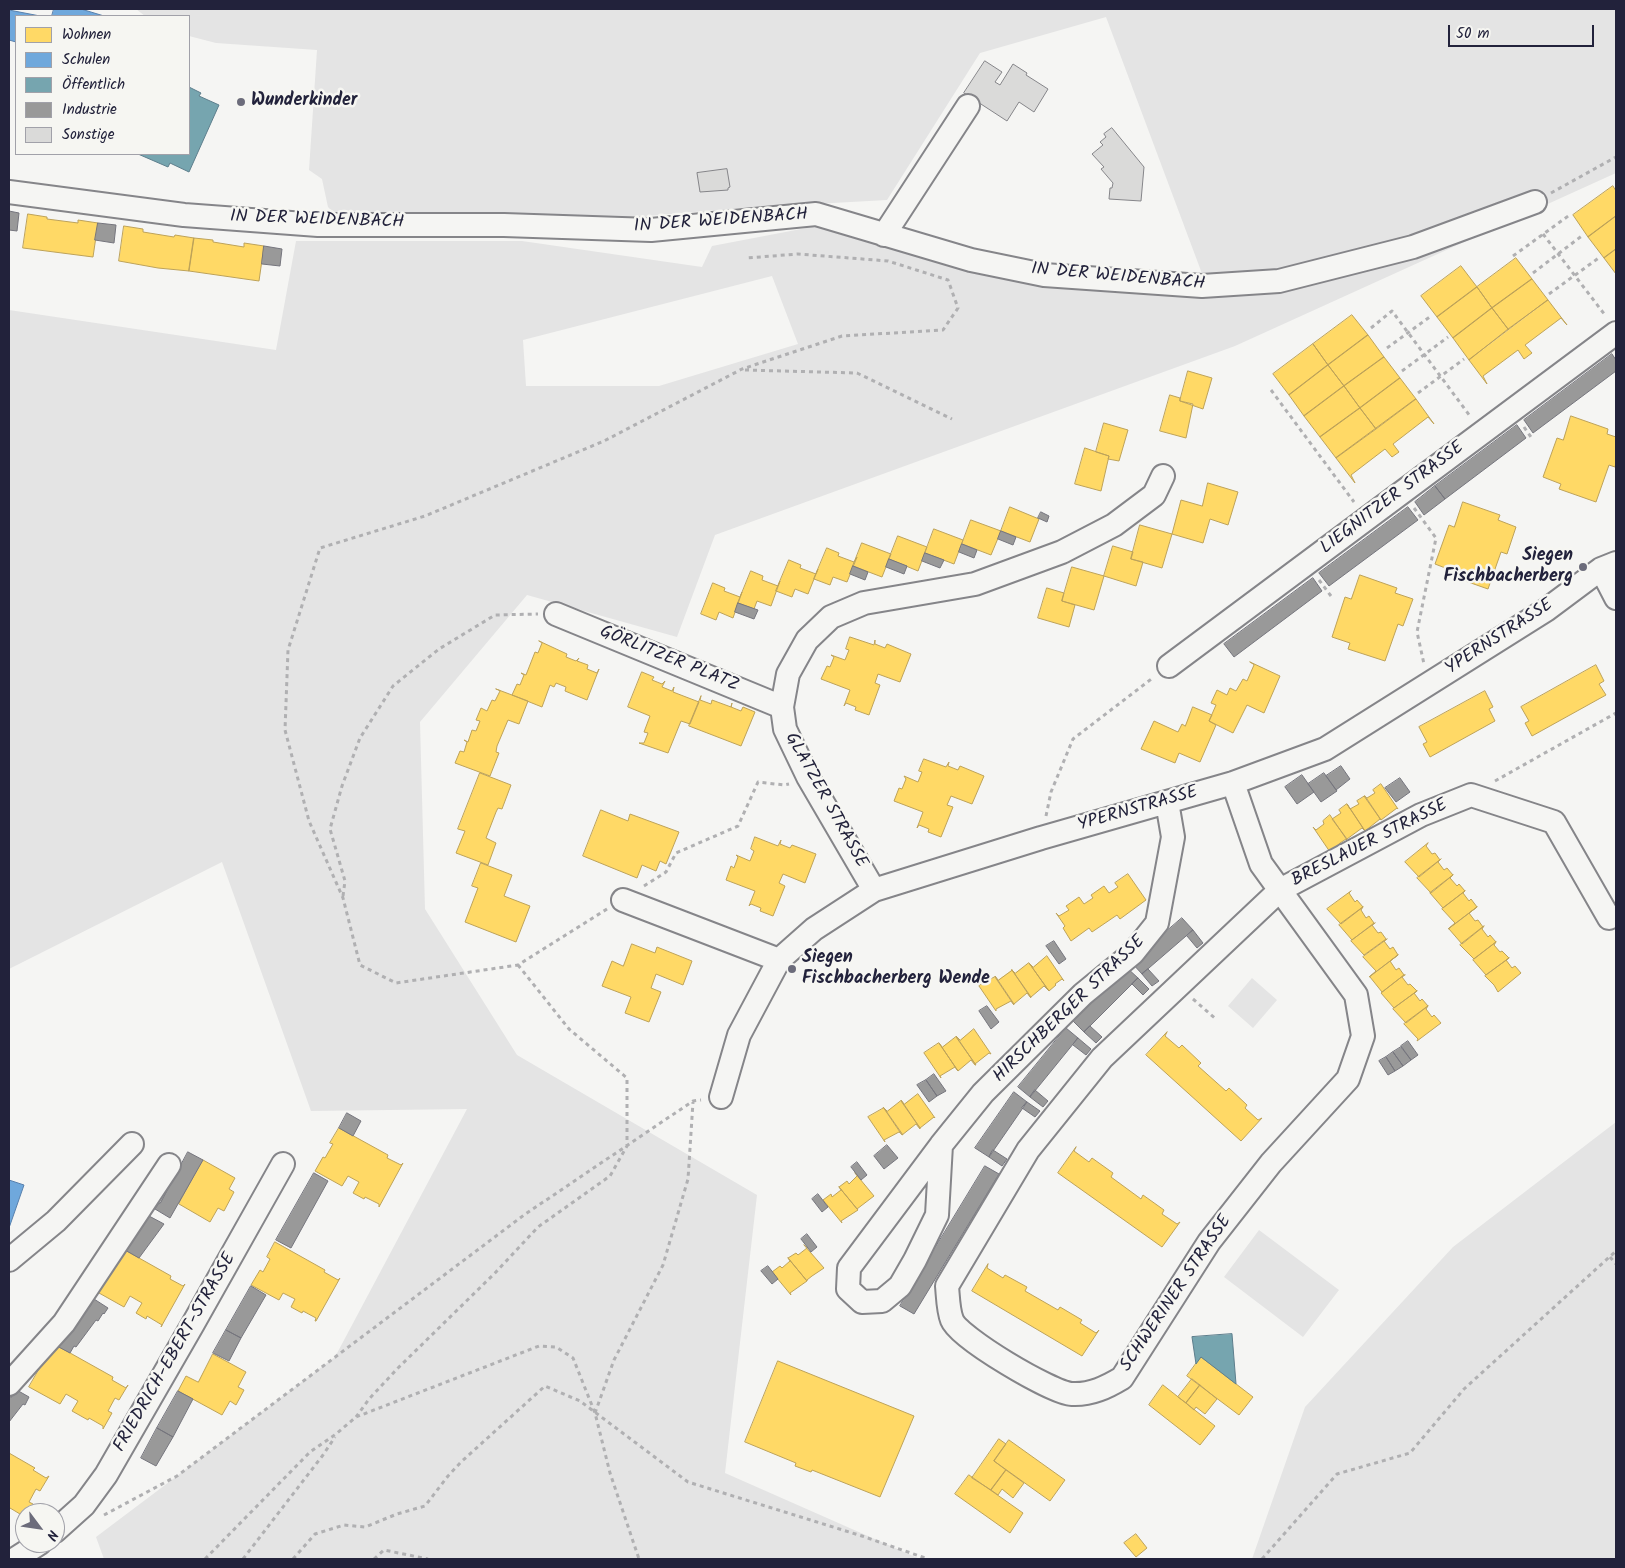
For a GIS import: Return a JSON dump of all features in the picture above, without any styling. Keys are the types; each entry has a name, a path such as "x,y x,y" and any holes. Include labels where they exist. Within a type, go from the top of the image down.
{"street":[{"path":"884,234 968,106"},
{"name":"IN DER WEIDENBACH","path":"9,192 184,215 318,225 504,225 650,230 816,214 971,260 1044,275 1202,286 1279,281 1412,247 1535,202"},
{"name":"LIEGNITZER STRASSE","path":"1169,666 1482,433 1613,327"},
{"name":"GLATZER STRASSE","path":"874,890 808,778 784,729 782,707 788,674 807,640 830,617 864,603 975,584 1062,552 1114,525 1154,495 1163,476"},
{"path":"1609,566 1616,598"},
{"name":"YPERNSTRASSE","path":"721,1097 739,1035 779,960 814,929 874,890 1041,838 1233,783 1325,749 1546,610 1609,566"},
{"name":"GÖRLITZER PLATZ","path":"556,614 782,707"},
{"name":"SCHWERINER STRASSE","path":"1233,783 1261,864 1280,890 1356,995 1363,1036 1348,1079 1271,1163 1209,1242 1122,1378 1101,1390 1071,1394 1048,1386 983,1349 952,1322 947,1286 1028,1150 1102,1058 1280,890"},
{"name":"BRESLAUER STRASSE","path":"1280,890 1421,815 1470,795 1554,822 1609,918"},
{"name":"HIRSCHBERGER STRASSE","path":"941,1145 937,1215 915,1260 900,1286 882,1301 862,1302 848,1289 850,1268 941,1145 983,1094 1082,994 1133,953 1157,923 1173,837 1167,802"},
{"path":"623,900 779,960"},
{"path":"9,1260 56,1221 132,1144"},
{"name":"FRIEDRICH-EBERT-STRASSE","path":"65,1522 84,1505 106,1475 283,1164"},
{"path":"9,1384 64,1323 169,1165"}],"path":[{"path":"1535,202 1616,157"},
{"path":"1513,256 1570,214"},
{"path":"1543,234 1613,327"},
{"path":"1533,273 1583,236"},
{"path":"1549,294 1600,257"},
{"path":"1371,328 1392,311 1482,433"},
{"path":"1386,348 1431,316"},
{"path":"1402,371 1448,337"},
{"path":"1418,393 1464,359"},
{"path":"742,370 857,373 952,419"},
{"path":"1271,390 1366,519"},
{"path":"1422,518 1436,538 1417,632 1429,684"},
{"path":"343,898 345,881 330,830 342,786 360,738 393,686 439,649 494,615 556,614"},
{"path":"1051,792 1074,739 1169,666"},
{"path":"1470,795 1616,713"},
{"path":"205,1559 310,1452 356,1417 369,1399 398,1368 495,1273 538,1226 610,1176 627,1146 627,1078 569,1029 518,965"},
{"path":"1179,987 1217,1020"},
{"path":"99,1508 103,1516 177,1476 524,1215 693,1101 688,1179 663,1265 614,1360 595,1413"},
{"path":"1262,1559 1337,1474 1410,1452 1464,1389 1616,1251"},
{"path":"1610,1257 1616,1264"},
{"path":"356,1417 540,1346 556,1347 572,1358 595,1413 610,1472 639,1559"},
{"path":"293,1559 315,1534 344,1525 365,1526 425,1506 461,1462 545,1386 580,1401 688,1482 862,1536 928,1559"},
{"path":"242,1559 323,1455 336,1434"},
{"path":"374,1559 384,1550 428,1559"}],"shaded area":[{"path":"136,9 1616,9 1616,173 1235,346 715,535 677,637 527,595 420,722 425,909 517,1055 757,1195 725,1473 920,1559 104,1559 96,1537 335,1357 467,1109 311,1111 222,862 9,969 9,310 276,350 296,241 522,241 702,267 712,246 822,225 1067,288 1210,295 1106,17 980,53 887,200 742,208 612,219 339,218 328,207 322,179 309,170 317,50 216,43 190,36 190,15 144,15","holes":["772,276 798,344 659,386 526,386 523,340"]},
{"path":"1252,978 1277,1000 1253,1028 1228,1006"},
{"path":"1616,1122 1616,1559 1252,1559 1305,1407 1453,1247"},
{"path":"1259,1230 1339,1290 1303,1337 1224,1277"}],"building: Wohnen":[{"path":"1613,186 1616,191 1616,216 1588,237 1573,215"},
{"path":"28,214 47,217 47,219 78,223 78,220 98,223 93,257 23,248"},
{"path":"1616,216 1616,249 1604,258 1588,237"},
{"path":"124,226 143,229 143,232 194,238 189,271 119,261"},
{"path":"194,238 244,247 244,243 264,246 259,281 189,271"},
{"path":"1616,249 1616,274 1604,258"},
{"path":"1516,258 1532,279 1492,308 1477,287"},
{"path":"1461,266 1477,287 1437,317 1421,296"},
{"path":"1532,279 1548,300 1508,329 1492,308"},
{"path":"1477,287 1492,308 1453,338 1437,317"},
{"path":"1548,300 1567,325 1561,318 1525,345 1532,353 1524,359 1518,350 1483,376 1487,384 1469,360"},
{"path":"1492,308 1508,329 1469,360 1453,338"},
{"path":"1352,315 1368,335 1328,365 1313,344"},
{"path":"1368,335 1384,357 1344,386 1328,365"},
{"path":"1313,344 1328,365 1289,395 1273,374"},
{"path":"1384,357 1400,378 1360,408 1344,386"},
{"path":"1328,365 1344,386 1304,416 1289,395"},
{"path":"1188,371 1212,378 1203,409 1180,401"},
{"path":"1400,378 1416,399 1376,429 1360,408"},
{"path":"1344,386 1360,408 1320,437 1304,416"},
{"path":"1170,395 1180,398 1180,401 1193,404 1186,438 1160,431"},
{"path":"1416,399 1434,424 1428,417 1393,444 1399,452 1392,457 1385,449 1351,475 1355,483 1336,458"},
{"path":"1360,408 1376,429 1336,458 1320,437"},
{"path":"1571,416 1608,429 1607,434 1616,437 1615,467 1609,465 1596,502 1559,489 1561,484 1543,477 1557,438 1563,440"},
{"path":"1104,423 1128,430 1119,461 1108,459 1109,456 1096,452"},
{"path":"1085,448 1109,456 1101,491 1075,484"},
{"path":"1208,483 1238,492 1228,525 1210,519 1203,543 1172,534 1181,500 1202,506"},
{"path":"1463,502 1500,515 1498,520 1516,527 1507,554 1501,552 1488,589 1451,576 1453,571 1435,564 1449,525 1454,527"},
{"path":"1010,507 1039,519 1030,542 1001,531"},
{"path":"971,520 1001,531 991,555 962,544"},
{"path":"1140,525 1172,534 1162,568 1131,559"},
{"path":"934,529 963,540 954,564 925,553"},
{"path":"898,536 927,547 918,571 889,559"},
{"path":"862,543 891,554 882,577 853,566"},
{"path":"1113,546 1133,552 1131,559 1143,562 1136,586 1104,576"},
{"path":"827,548 839,553 838,556 854,562 857,557 847,582 833,577 830,585 814,579"},
{"path":"789,560 801,565 800,568 816,574 808,594 795,589 792,597 776,591"},
{"path":"1072,567 1104,576 1094,610 1062,601"},
{"path":"751,571 763,576 762,580 778,586 780,581 771,606 757,601 754,609 738,603"},
{"path":"1360,575 1397,588 1395,593 1413,599 1403,626 1398,624 1385,661 1348,649 1350,643 1332,637 1345,597 1351,599"},
{"path":"713,583 725,588 724,591 740,597 742,592 733,618 719,612 716,620 701,614"},
{"path":"1047,588 1064,593 1062,601 1075,605 1069,627 1038,618"},
{"path":"850,637 874,645 875,640 875,644 885,648 887,644 911,654 900,682 878,674 875,683 880,685 869,715 855,710 856,707 846,703 844,706 850,690 821,679 827,666 830,667 834,657 831,655 845,660 849,650 846,649"},
{"path":"539,641 567,654 566,657 576,661 579,658 577,661 588,665 587,669 597,673 599,669 587,700 565,691 566,687 556,683 554,687 550,685 542,707 512,695 517,684 520,685 524,675 521,673 526,675 535,652 538,653 542,643"},
{"path":"1250,662 1280,676 1264,713 1247,705 1233,733 1209,721 1216,705 1211,703 1217,690 1227,695 1230,688 1236,691 1243,679 1247,681 1254,665"},
{"path":"1596,665 1604,681 1599,684 1606,695 1532,736 1525,723 1529,721 1521,707"},
{"path":"642,672 654,677 652,680 662,684 665,681 662,687 672,691 674,687 673,692 699,702 690,724 681,721 668,753 639,743 644,743 648,733 644,732 650,716 628,707"},
{"path":"496,689 528,701 519,724 508,720 497,746 496,752 499,753 490,776 455,763 460,751 464,752 467,742 464,740 468,742 472,730 476,731 480,721 476,720 481,708 487,711 492,700 495,701 500,691"},
{"path":"1485,691 1493,707 1489,709 1495,721 1430,757 1423,744 1427,742 1419,727"},
{"path":"701,696 700,700 711,704 712,700 741,711 743,707 755,712 741,746 689,726"},
{"path":"1193,707 1212,715 1209,721 1216,725 1200,762 1179,753 1175,763 1141,749 1154,721 1178,732 1182,724 1185,726"},
{"path":"924,759 946,767 949,762 948,766 958,770 960,766 984,776 972,804 951,796 947,805 953,807 941,837 928,832 929,829 919,825 917,828 923,812 894,801 899,788 902,789 906,779 904,776 918,782 922,772 919,771"},
{"path":"480,773 511,785 502,809 498,808 486,838 496,843 488,865 456,853 465,831 458,829"},
{"path":"1381,784 1398,809 1381,820 1364,796 1367,798 1375,793 1373,790"},
{"path":"1365,796 1381,820 1365,831 1350,809 1359,804 1357,801"},
{"path":"1347,804 1365,831 1362,828 1347,839 1332,819 1341,813 1339,810"},
{"path":"601,810 628,821 630,814 679,832 666,864 660,861 656,871 642,865 637,878 583,856"},
{"path":"1330,815 1347,840 1340,843 1330,852 1313,827 1316,830 1324,824 1323,821"},
{"path":"755,837 778,846 781,840 780,844 790,848 792,845 816,854 805,883 783,874 779,883 785,886 773,916 760,911 761,908 751,904 749,906 755,891 726,880 731,866 734,868 738,857 736,855 750,861 754,851 751,849"},
{"path":"1428,843 1426,846 1440,860 1419,877 1405,862"},
{"path":"1441,859 1438,862 1444,870 1447,868 1453,875 1431,893 1417,878"},
{"path":"481,863 512,875 504,896 530,906 516,942 465,922 478,888 472,886"},
{"path":"1128,874 1146,900 1120,919 1117,915 1092,932 1089,928 1071,941 1063,928 1065,926 1056,913 1059,916 1069,910 1066,906 1079,897 1084,904 1093,898 1091,895 1104,886 1109,893 1118,887 1115,883"},
{"path":"1453,875 1450,878 1465,891 1443,908 1430,893"},
{"path":"1351,891 1349,893 1355,902 1357,900 1363,907 1341,924 1327,909"},
{"path":"1465,891 1463,893 1469,901 1471,899 1477,907 1448,929 1455,923 1442,909"},
{"path":"1363,907 1361,910 1366,918 1369,916 1374,923 1352,940 1339,925"},
{"path":"1469,913 1483,927 1462,944 1449,929"},
{"path":"1372,925 1386,939 1364,955 1351,941"},
{"path":"1484,926 1482,929 1488,937 1490,935 1496,942 1474,959 1460,945"},
{"path":"1384,941 1390,949 1393,947 1398,955 1369,977 1376,971 1363,957"},
{"path":"1496,942 1494,945 1509,958 1486,975 1473,960"},
{"path":"632,944 655,953 657,947 692,961 683,985 656,974 651,988 661,992 649,1022 625,1013 631,997 602,986 612,961 623,966"},
{"path":"1047,956 1064,981 1062,979 1049,991 1029,963 1033,967"},
{"path":"1506,960 1512,968 1515,966 1521,973 1498,992 1485,976"},
{"path":"1390,961 1396,970 1399,968 1404,975 1382,992 1370,977"},
{"path":"1029,963 1049,991 1044,986 1031,997 1012,970 1015,973"},
{"path":"1012,970 1031,998 1027,993 1014,1004 995,976 998,980"},
{"path":"1404,975 1402,977 1408,985 1410,984 1417,991 1394,1008 1381,993"},
{"path":"995,977 1014,1005 1011,1001 996,1009 996,1011 979,986"},
{"path":"1414,993 1420,1001 1422,999 1428,1006 1406,1023 1393,1009"},
{"path":"1428,1006 1426,1009 1432,1017 1434,1015 1441,1023 1417,1041 1418,1039 1404,1024"},
{"path":"974,1029 991,1054 989,1053 975,1064 956,1036 960,1040"},
{"path":"1167,1032 1165,1036 1179,1048 1182,1045 1201,1063 1198,1066 1226,1091 1229,1088 1247,1105 1245,1108 1258,1120 1262,1118 1241,1141 1146,1055"},
{"path":"956,1037 976,1065 971,1060 958,1071 939,1043 942,1047"},
{"path":"939,1043 958,1071 955,1067 940,1076 941,1078 924,1053"},
{"path":"918,1094 935,1118 920,1128 901,1100 904,1104"},
{"path":"901,1101 920,1128 916,1124 902,1135 883,1107 887,1111"},
{"path":"884,1108 903,1135 899,1132 884,1140 885,1142 868,1117"},
{"path":"339,1128 388,1155 387,1158 401,1165 403,1163 379,1207 379,1204 353,1193 359,1182 348,1176 342,1186 315,1171 333,1144 330,1143"},
{"path":"1076,1147 1074,1151 1089,1162 1092,1158 1113,1173 1111,1177 1141,1199 1143,1195 1164,1210 1162,1214 1177,1224 1180,1222 1162,1247 1058,1173"},
{"path":"203,1160 235,1178 229,1189 234,1192 224,1211 218,1208 210,1222 179,1204"},
{"path":"855,1173 874,1196 857,1209 839,1187 847,1181 849,1184 857,1176"},
{"path":"839,1187 858,1210 841,1221 842,1223 823,1200 831,1194 832,1197 841,1190"},
{"path":"275,1242 325,1270 324,1272 338,1280 340,1278 316,1321 316,1318 291,1307 295,1299 283,1293 279,1300 251,1285 260,1270 263,1272 270,1259 267,1257"},
{"path":"807,1248 824,1268 807,1281 788,1258 796,1253 798,1255"},
{"path":"123,1249 171,1276 170,1279 183,1286 185,1284 161,1327 162,1325 147,1316 146,1319 136,1313 142,1303 130,1296 124,1307 99,1293"},
{"path":"788,1258 807,1281 790,1293 791,1295 772,1272 780,1266 782,1268 790,1261"},
{"path":"988,1264 987,1268 1003,1278 1005,1275 1027,1287 1025,1291 1058,1310 1060,1307 1082,1320 1080,1323 1096,1333 1099,1330 1082,1356 972,1291"},
{"path":"54,1344 113,1377 112,1380 126,1388 128,1385 119,1400 115,1398 108,1411 112,1413 103,1429 103,1426 72,1411 78,1401 66,1394 60,1404 29,1387"},
{"path":"213,1354 246,1372 238,1387 244,1390 236,1405 230,1401 222,1415 178,1391 186,1376 198,1382"},
{"path":"1201,1357 1253,1397 1239,1415 1187,1376"},
{"path":"778,1361 914,1416 880,1497 812,1470 811,1472 795,1466 796,1463 745,1442"},
{"path":"1192,1379 1200,1385 1186,1403 1178,1397"},
{"path":"1163,1385 1215,1426 1200,1445 1149,1405"},
{"path":"1200,1385 1217,1399 1205,1414 1196,1407 1194,1410 1186,1403"},
{"path":"999,1439 1006,1444 994,1461 1006,1470 991,1490 972,1478"},
{"path":"1009,1440 1065,1480 1050,1501 994,1461"},
{"path":"9,1453 35,1468 33,1470 46,1478 49,1476 40,1491 36,1489 29,1502 31,1503 15,1503 15,1511 10,1508 9,1511"},
{"path":"1006,1470 1024,1483 1013,1498 1002,1489 998,1495 991,1490"},
{"path":"969,1475 1023,1513 1010,1533 955,1494"},
{"path":"1136,1534 1147,1548 1136,1557 1124,1543"}],"building: Schulen":[{"path":"54,9 81,9 101,15 52,15"},
{"path":"9,10 35,15 15,15 15,42 9,40"},
{"path":"9,1180 24,1185 9,1228"}],"building: Öffentlich":[{"path":"190,88 201,93 199,96 219,105 189,172 170,163 168,167 140,155 190,155"},
{"path":"1232,1334 1236,1384 1201,1357 1196,1364 1192,1337"}],"building: Industrie":[{"path":"9,211 19,213 17,231 9,230"},
{"path":"98,223 116,225 114,243 95,240"},
{"path":"264,246 282,249 280,266 262,264"},
{"path":"1612,354 1616,360 1616,371 1533,433 1524,420"},
{"path":"1517,425 1526,438 1445,499 1435,486"},
{"path":"1435,486 1445,499 1424,515 1415,502"},
{"path":"1408,507 1418,520 1329,586 1319,573"},
{"path":"1041,512 1049,516 1047,522 1038,518"},
{"path":"1001,531 1016,537 1013,545 998,539"},
{"path":"962,544 977,550 974,558 959,552"},
{"path":"925,553 944,560 940,568 922,561"},
{"path":"889,559 907,566 904,574 886,567"},
{"path":"853,566 868,572 865,580 850,574"},
{"path":"1313,578 1322,591 1234,657 1224,644"},
{"path":"738,603 758,610 754,619 735,612"},
{"path":"1341,766 1350,779 1336,790 1326,776"},
{"path":"1324,773 1337,791 1321,802 1308,784"},
{"path":"1302,775 1314,792 1297,804 1285,787"},
{"path":"1400,778 1410,792 1396,802 1385,788"},
{"path":"1182,918 1193,930 1142,974 1131,962"},
{"path":"1193,930 1203,943 1197,948 1187,936"},
{"path":"1054,941 1066,959 1059,964 1046,946"},
{"path":"1126,967 1138,978 1084,1032 1073,1021"},
{"path":"1148,969 1159,981 1152,986 1142,974"},
{"path":"1138,978 1149,989 1143,995 1132,984"},
{"path":"987,1006 999,1022 991,1029 979,1011"},
{"path":"1090,1026 1102,1037 1096,1043 1084,1032"},
{"path":"1066,1028 1078,1038 1030,1097 1018,1087"},
{"path":"1078,1038 1091,1049 1086,1055 1073,1045"},
{"path":"1408,1041 1418,1055 1411,1060 1401,1046"},
{"path":"1401,1047 1411,1060 1403,1066 1393,1052"},
{"path":"1393,1052 1403,1066 1395,1071 1386,1057"},
{"path":"1386,1057 1395,1071 1388,1075 1379,1061"},
{"path":"934,1074 946,1091 937,1096 926,1080"},
{"path":"926,1080 937,1096 929,1102 917,1085"},
{"path":"1035,1090 1048,1101 1043,1107 1030,1097"},
{"path":"1014,1092 1027,1102 989,1157 975,1148"},
{"path":"1027,1102 1040,1111 1035,1117 1022,1108"},
{"path":"347,1113 361,1121 353,1136 339,1128"},
{"path":"887,1145 898,1158 884,1169 874,1156"},
{"path":"993,1150 1007,1159 1002,1166 989,1157"},
{"path":"188,1152 203,1160 170,1218 155,1209"},
{"path":"857,1162 867,1175 861,1180 851,1167"},
{"path":"985,1166 999,1174 914,1314 900,1306"},
{"path":"314,1173 328,1181 291,1248 276,1240"},
{"path":"818,1194 828,1207 822,1212 812,1199"},
{"path":"149,1216 164,1224 139,1258 125,1250"},
{"path":"807,1234 817,1247 811,1252 801,1239"},
{"path":"768,1266 778,1279 772,1284 761,1271"},
{"path":"251,1286 266,1295 241,1338 226,1330"},
{"path":"94,1299 108,1308 104,1314 98,1321 96,1320 70,1353 55,1345 88,1305 90,1306"},
{"path":"226,1330 241,1338 229,1361 213,1353"},
{"path":"15,1389 29,1397 25,1405 23,1404 9,1422 9,1396 11,1397"},
{"path":"178,1391 193,1399 173,1437 157,1428"},
{"path":"157,1428 173,1437 156,1466 141,1458"}],"building: Sonstige":[{"path":"985,61 1002,72 995,82 1000,85 1013,64 1048,89 1034,112 1019,102 1007,121 964,93"},
{"path":"1112,128 1144,167 1141,201 1109,199 1110,188 1112,188 1113,183 1101,169 1104,167 1092,154 1103,145 1100,142 1106,137 1104,134"},
{"path":"727,169 730,187 728,190 700,192 697,173"}],"place":[{"name":"Wunderkinder","path":"241,102"},
{"name":"Siegen Fischbacherberg","path":"1583,567"},
{"name":"Siegen Fischbacherberg Wende","path":"792,969"}]}
